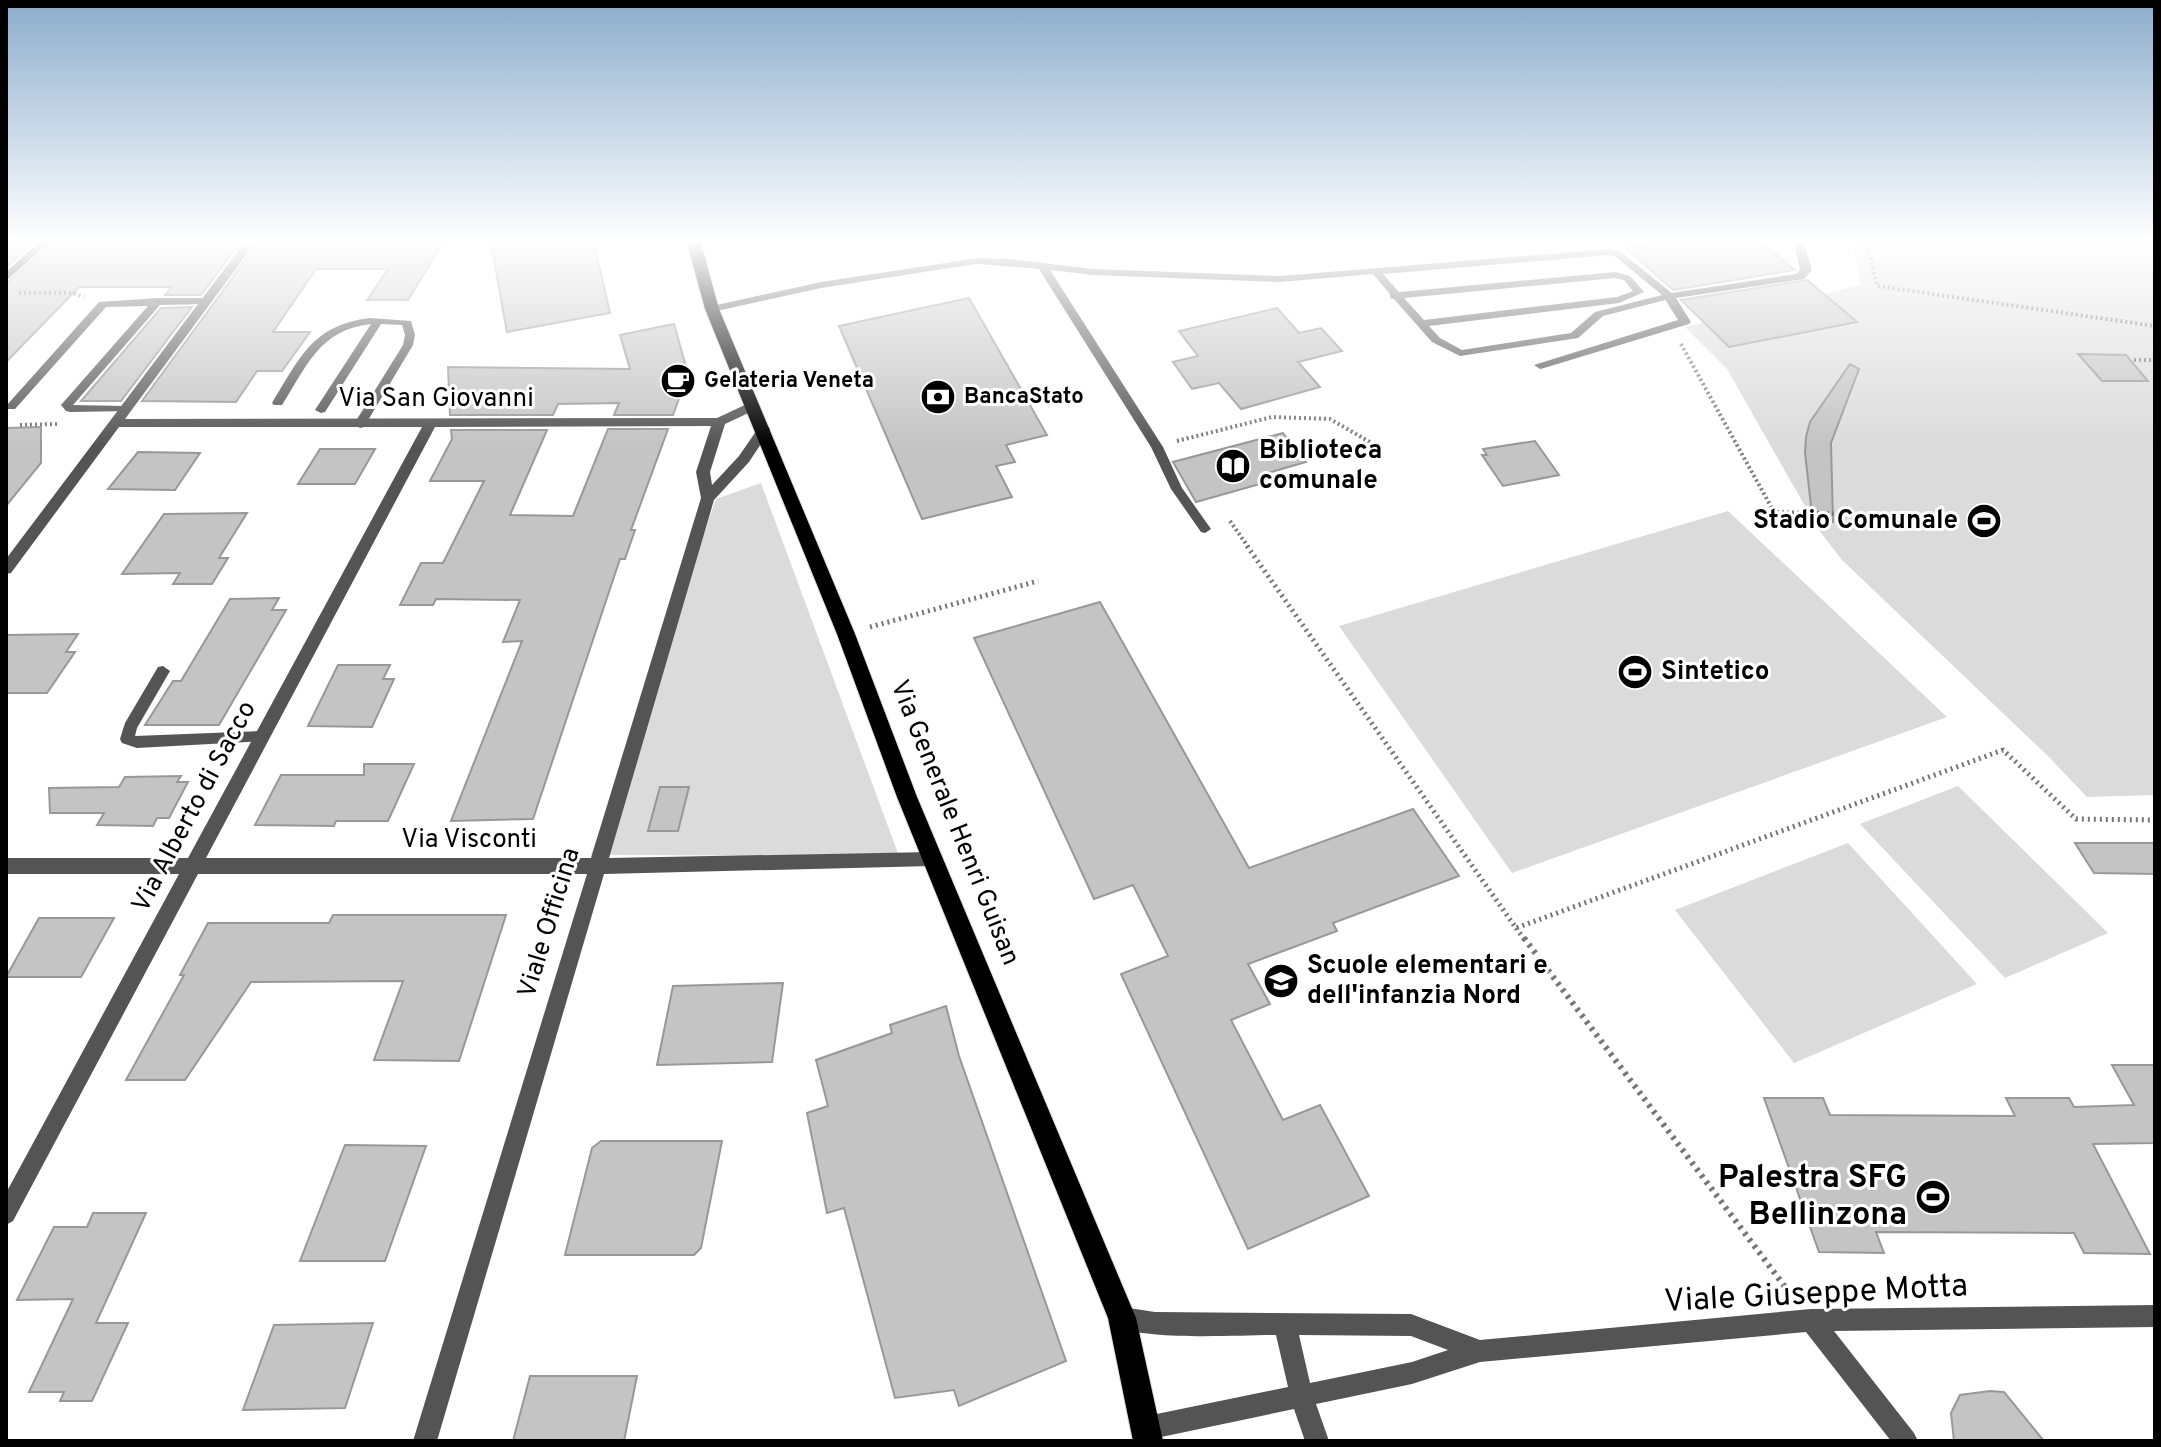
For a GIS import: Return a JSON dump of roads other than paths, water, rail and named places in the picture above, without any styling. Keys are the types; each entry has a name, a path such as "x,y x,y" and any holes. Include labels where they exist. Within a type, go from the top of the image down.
{"main road":[{"name":"Via Generale Henri Guisan","path":"713,311 846,634 932,859 1122,1318 1148,1435"}],"street":[{"path":"6,569 200,311"},
{"path":"1540,365 1685,322 1678,311"},
{"name":"Via San Giovanni","path":"115,423 719,422 753,406"},
{"name":"Viale Officina","path":"425,1441 708,498 703,472 719,422"},
{"name":"Via Alberto di Sacco","path":"6,1214 430,424"},
{"path":"708,498 744,459 764,430"},
{"name":"Via Visconti","path":"6,866 596,866 932,859"},
{"name":"Viale Giuseppe Motta","path":"1148,1435 1412,1373 1480,1351 1811,1320 2155,1316"},
{"name":"Viale Giuseppe Motta","path":"1122,1318 1155,1323 1411,1325 1480,1351"},
{"path":"1811,1320 1906,1441"},
{"path":"1285,1324 1302,1397 1317,1441"}],"lane":[{"path":"11,407 97,311"},
{"path":"125,409 70,409 67,405 150,311"},
{"path":"1071,311 1157,447 1177,489 1205,529"},
{"path":"1407,311 1445,347 1468,353 1574,336 1599,314 1613,311"},
{"path":"1420,324 1532,311"},
{"path":"321,410 378,321"},
{"path":"278,403 316,344 330,330 347,323 407,323 410,335 408,345 360,424"},
{"path":"163,671 130,727 127,739 137,742 262,737"}],"place":[{"name":"Gelateria Veneta","path":"678,381"},
{"name":"BancaStato","path":"938,397"},
{"name":"Biblioteca comunale","path":"1233,466"},
{"name":"Stadio Comunale","path":"1984,521"},
{"name":"Sintetico","path":"1635,672"},
{"name":"Scuole elementari e dell'infanzia Nord","path":"1281,981"},
{"name":"Palestra SFG Bellinzona","path":"1933,1197"}]}
